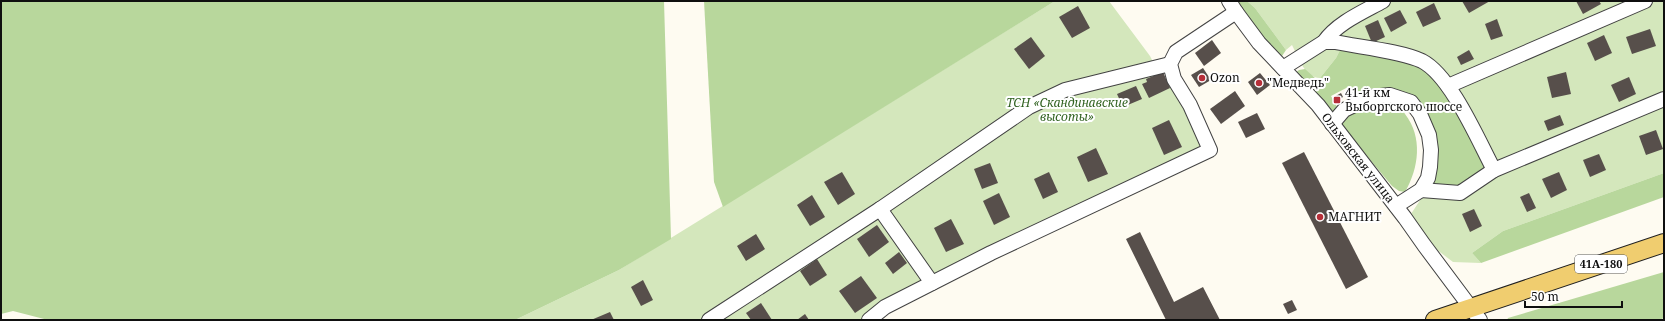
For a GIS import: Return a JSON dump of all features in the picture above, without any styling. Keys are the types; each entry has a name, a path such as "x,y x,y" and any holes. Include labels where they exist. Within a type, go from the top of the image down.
{"main road":[{"name":"41А-180","path":"1435,320 1476,314 1664,243"}],"street":[{"path":"1283,68 1324,42 1348,21 1383,1"},
{"path":"1448,86 1645,1"},
{"path":"869,320 885,307 991,253 1210,150 1190,105 1174,79 1170,64 1176,52 1233,6"},
{"name":"Ольховская улица","path":"1233,6 1259,43 1318,105 1396,206 1476,314"},
{"path":"1324,42 1335,42 1408,56 1422,62 1438,72 1448,86 1494,170"},
{"path":"709,320 880,209 1029,107 1065,90 1170,64"},
{"path":"1332,124 1344,110 1371,97 1390,95 1411,102 1420,114 1429,135 1431,150 1430,167 1428,178 1421,190 1396,206"},
{"path":"1421,190 1460,193 1494,170 1664,99"},
{"path":"880,209 932,283"}],"green space":[{"path":"1,1 664,1 671,239 619,270 515,320 48,320 13,311 1,314"},
{"path":"704,1 1055,1 723,207 714,182"},
{"name":"ТСН «Скандинавские высоты»","path":"1055,1 1109,1 1150,56 1160,76 1190,105 1210,150 871,320 515,320 619,270"},
{"path":"1237,1 1247,1 1255,8 1286,50 1282,56 1259,34"},
{"path":"1247,1 1664,1 1664,173 1503,231 1472,253 1481,263 1453,262 1432,246 1413,223 1411,214 1430,185 1492,167 1343,44 1336,58 1320,78 1310,75 1300,61 1292,45 1286,50 1255,8"},
{"path":"1343,44 1408,56 1441,77 1493,167 1460,193 1430,185 1436,167 1414,99 1359,101 1348,87 1331,96 1340,112 1334,115 1295,73 1299,70 1305,69 1315,78 1320,78 1336,58"},
{"path":"1370,100 1386,101 1396,104 1404,112 1415,133 1417,142 1416,163 1410,183 1405,192 1399,191 1392,186 1341,125 1345,115"},
{"path":"1664,173 1664,197 1481,263 1472,253 1503,231"},
{"path":"1664,272 1664,318 1659,320 1507,320 1508,318"}],"building":[{"path":"1462,1 1490,1 1469,13"},
{"path":"1576,1 1599,1 1601,4 1583,14"},
{"path":"1434,3 1441,19 1423,27 1416,12"},
{"path":"1078,6 1090,28 1072,38 1059,17"},
{"path":"1400,10 1407,23 1391,32 1384,18"},
{"path":"1497,19 1503,36 1491,40 1485,24"},
{"path":"1378,20 1385,37 1372,43 1365,26"},
{"path":"1650,29 1656,46 1632,54 1626,37"},
{"path":"1604,35 1612,53 1595,61 1587,43"},
{"path":"1031,37 1045,56 1029,69 1014,49"},
{"path":"1212,40 1221,53 1204,66 1195,53"},
{"path":"1469,50 1474,59 1461,65 1457,57"},
{"path":"1203,68 1211,80 1199,87 1191,75"},
{"path":"1163,72 1170,88 1149,98 1142,84 1147,82 1146,79"},
{"path":"1566,72 1571,94 1552,98 1547,77"},
{"name":"\"Медведь\"","path":"1260,73 1270,85 1257,95 1248,82"},
{"path":"1629,77 1636,94 1619,102 1611,85"},
{"path":"1136,86 1142,99 1123,107 1117,94"},
{"path":"1235,91 1245,106 1221,124 1210,109"},
{"path":"1341,93 1343,97 1336,101 1334,97"},
{"path":"1257,113 1265,129 1246,138 1238,122"},
{"path":"1560,115 1564,125 1548,131 1544,121"},
{"path":"1169,120 1182,147 1164,155 1152,128"},
{"path":"1656,130 1663,149 1646,155 1639,136"},
{"path":"1096,148 1108,174 1088,182 1077,157"},
{"path":"1304,152 1368,277 1346,289 1282,163"},
{"path":"1599,154 1606,170 1590,177 1583,160"},
{"path":"990,163 998,183 982,189 974,169"},
{"path":"842,172 855,194 838,205 824,182"},
{"path":"1049,172 1058,192 1043,199 1034,179"},
{"path":"1559,172 1567,190 1551,198 1542,179"},
{"path":"999,193 1010,217 994,225 983,201"},
{"path":"1529,193 1536,208 1527,212 1520,197"},
{"path":"812,195 825,217 810,226 797,205"},
{"path":"1474,209 1482,226 1470,232 1462,214"},
{"path":"951,219 964,244 946,252 934,228"},
{"path":"877,225 889,242 869,257 857,239"},
{"path":"1140,232 1174,302 1203,287 1220,320 1166,320 1126,239"},
{"path":"756,234 765,249 746,261 737,246"},
{"path":"899,252 907,263 893,274 885,263"},
{"path":"817,259 827,275 810,286 800,271"},
{"path":"861,276 877,298 855,313 839,291"},
{"path":"643,280 653,300 641,306 631,287"},
{"path":"1292,300 1297,310 1288,314 1283,304"},
{"path":"761,303 772,320 751,320 746,313"},
{"path":"610,312 614,320 591,320"},
{"path":"805,314 809,320 797,320"}],"place":[{"name":"Ozon","path":"1202,78"},
{"name":"\"Медведь\"","path":"1259,83"},
{"name":"41-й км Выборгского шоссе","path":"1337,100"},
{"name":"МАГНИТ","path":"1320,217"}]}
